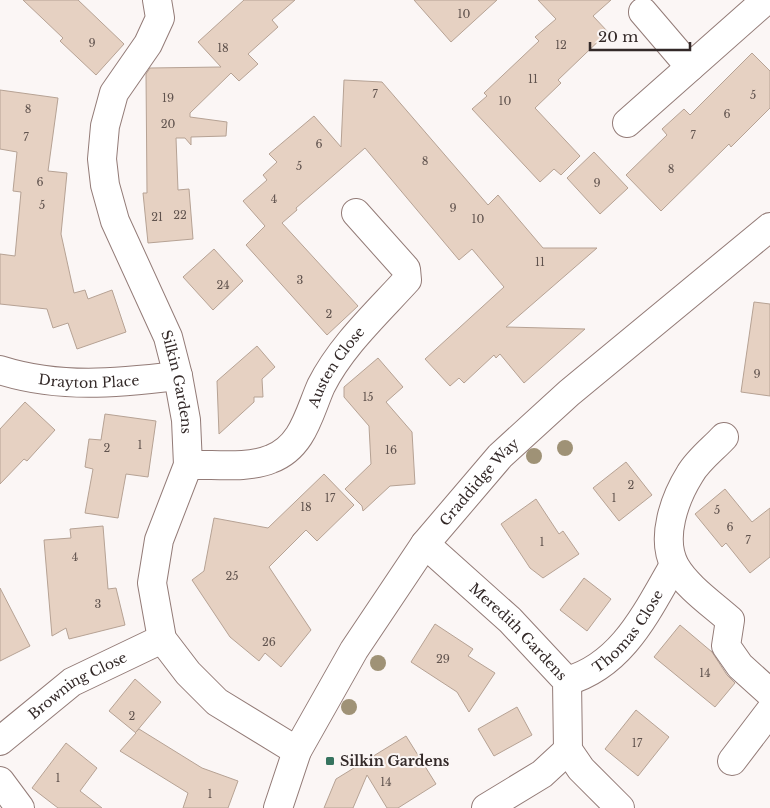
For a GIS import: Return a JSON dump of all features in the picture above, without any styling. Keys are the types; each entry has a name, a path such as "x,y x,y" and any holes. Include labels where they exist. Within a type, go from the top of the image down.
{"street":[{"name":"Silkin Gardens","path":"157,0 160,18 148,44 114,93 105,126 102,159 105,185 115,222 168,337 178,376 186,420 188,465 159,540 152,583 162,639 188,673 217,702 297,751"},
{"path":"628,123 766,0"},
{"path":"643,12 690,67"},
{"name":"Austen Close","path":"188,465 253,464 272,459 290,446 303,431 322,386 345,349 407,280 406,269 356,213"},
{"name":"Graddidge Way","path":"278,808 297,751 354,650 425,544 500,456 569,393 770,227"},
{"name":"Drayton Place","path":"3,376 90,384 178,376"},
{"path":"724,437 691,472 676,501 670,523 670,547 674,565 694,589 730,620 726,646 740,666 770,692"},
{"name":"Meredith Gardens","path":"425,544 510,620 566,680 568,750"},
{"name":"Thomas Close","path":"566,680 580,677 623,647 641,621 674,565"},
{"name":"Browning Close","path":"0,741 72,682 162,639"},
{"path":"732,761 770,711"},
{"path":"486,808 542,774 568,750 581,769 620,808"},
{"path":"0,781 20,808"}],"building":[{"path":"23,0 78,0 124,44 96,75 60,41 63,38"},
{"path":"244,0 295,0 272,20 278,27 248,54 258,64 239,81 231,73 190,113 190,117 227,122 226,136 191,137 191,145 185,138 176,138 178,190 189,189 193,239 148,243 143,193 147,193 146,74 150,68 221,67 198,42"},
{"path":"414,0 497,0 451,42"},
{"path":"538,0 611,0 593,16 608,32 558,80 561,83 535,108 580,156 561,175 554,169 540,182 472,109 487,96 484,93 539,41 535,37 556,19"},
{"path":"752,53 770,71 770,108 731,147 729,144 661,211 626,175 667,135 662,129 684,109 690,115"},
{"path":"344,80 382,82 488,205 498,195 543,248 597,248 506,327 585,329 524,383 500,354 496,358 494,355 464,383 459,378 450,386 425,359 504,287 472,249 459,260 365,148 296,208 297,210 282,223 358,306 327,335 246,245 265,226 243,201 267,180 263,175 277,162 269,154 314,116 341,147"},
{"path":"0,90 58,98 48,171 67,173 61,234 74,293 85,290 88,299 112,290 126,332 77,349 68,323 53,328 47,309 0,304 0,254 15,256 21,192 13,191 17,152 0,149"},
{"path":"594,152 628,188 600,214 567,178"},
{"path":"214,249 243,281 213,310 183,277"},
{"path":"754,302 770,304 770,396 741,392"},
{"path":"257,346 275,367 262,379 263,397 254,397 254,402 219,434 217,381"},
{"path":"378,358 403,387 386,402 412,432 415,484 390,486 363,511 362,506 345,489 371,464 369,426 344,397 344,387"},
{"path":"25,402 55,430 27,461 24,459 0,484 0,429"},
{"path":"105,414 156,421 148,477 126,474 118,518 85,513 93,469 85,467 89,439 101,440"},
{"path":"626,462 652,495 619,521 593,488"},
{"path":"324,474 354,505 317,541 306,530 269,567 311,630 281,667 265,653 259,661 230,637 192,580 204,571 214,518 268,528"},
{"path":"725,489 752,522 770,508 770,557 750,573 726,543 722,547 695,514"},
{"path":"536,499 559,534 563,531 579,554 543,578 530,568 501,524"},
{"path":"103,526 108,589 116,588 125,625 69,639 66,628 52,636 44,540 71,538 70,529"},
{"path":"584,578 611,599 587,631 560,610"},
{"path":"0,588 30,646 0,661"},
{"path":"435,624 473,649 468,656 495,673 469,712 457,692 411,662"},
{"path":"680,625 712,652 727,675 735,683 715,707 654,657"},
{"path":"135,679 161,702 136,732 139,729 202,768 238,781 228,808 183,808 188,793 120,751 136,733 109,711"},
{"path":"517,707 532,735 494,756 478,729"},
{"path":"636,710 669,737 638,776 605,749"},
{"path":"406,736 436,784 398,808 387,808 367,775 353,808 324,808 336,779"},
{"path":"66,743 97,768 80,791 102,808 58,808 32,788"}],"place":[{"name":"Silkin Gardens","path":"330,761"}]}
